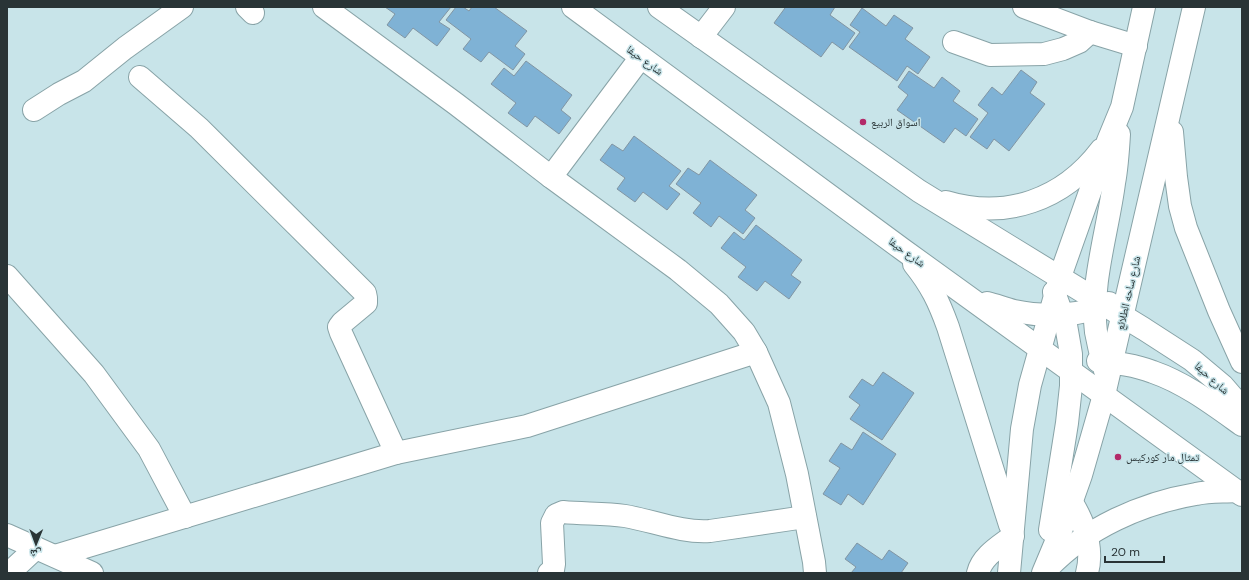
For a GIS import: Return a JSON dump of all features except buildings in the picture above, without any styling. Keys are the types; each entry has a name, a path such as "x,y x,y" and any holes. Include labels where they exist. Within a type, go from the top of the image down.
{"main road":[{"path":"34,110 59,94 84,81 125,48 182,7"},
{"path":"324,7 456,104 551,178 678,270 719,304 744,332 756,352 778,403 797,474 815,573"},
{"name":"شارع حيفا","path":"572,7 1040,349 1068,366 1106,374 1136,418 1239,493"},
{"name":"شارع حيفا","path":"660,7 930,198 1026,257 1057,300 1105,307 1192,360 1223,386 1242,408"},
{"path":"701,37 724,7"},
{"path":"1024,7 1090,32 1136,46"},
{"path":"1057,300 1074,314 1105,307 1099,270 1114,183 1122,107 1144,7"},
{"name":"شارع ساحه الطلائع","path":"1043,573 1081,475 1106,374 1105,307 1130,286 1194,7"},
{"path":"954,42 990,55 1044,54 1063,49 1079,42 1090,32"},
{"path":"551,178 641,57"},
{"path":"140,77 199,128 365,293 366,303 339,327 396,454"},
{"path":"1009,573 1022,429 1030,385 1040,349 1108,141 1122,107"},
{"path":"1170,112 1180,206 1186,228 1242,362"},
{"path":"930,198 958,206 996,209 1033,202 1067,184 1095,159 1108,141"},
{"path":"902,249 927,279 938,301 948,327 1013,536"},
{"path":"7,276 94,374 149,449 185,517"},
{"path":"968,297 1014,311 1057,300"},
{"path":"1043,573 1058,484 1071,386 1068,366 1071,354 1066,325 1057,300"},
{"path":"9,573 46,552 185,517 396,454 527,426 756,352"},
{"path":"1030,385 1047,370 1094,361 1106,374 1125,364 1153,372 1183,385 1242,425"},
{"path":"1058,484 1072,501 1078,512 1086,537 1089,558 1087,573"},
{"path":"1043,573 1061,554 1086,537 1126,515 1160,502 1197,494 1239,493"},
{"path":"549,573 553,570 554,564 552,523 556,515 563,512 624,516 681,530 696,532 805,517"},
{"path":"7,535 92,573"},
{"path":"978,573 983,562 989,555 1013,536"}],"place":[{"name":"اسواق الربيع","path":"863,122"},
{"name":"تمثال مار كوركيس","path":"1118,457"}]}
